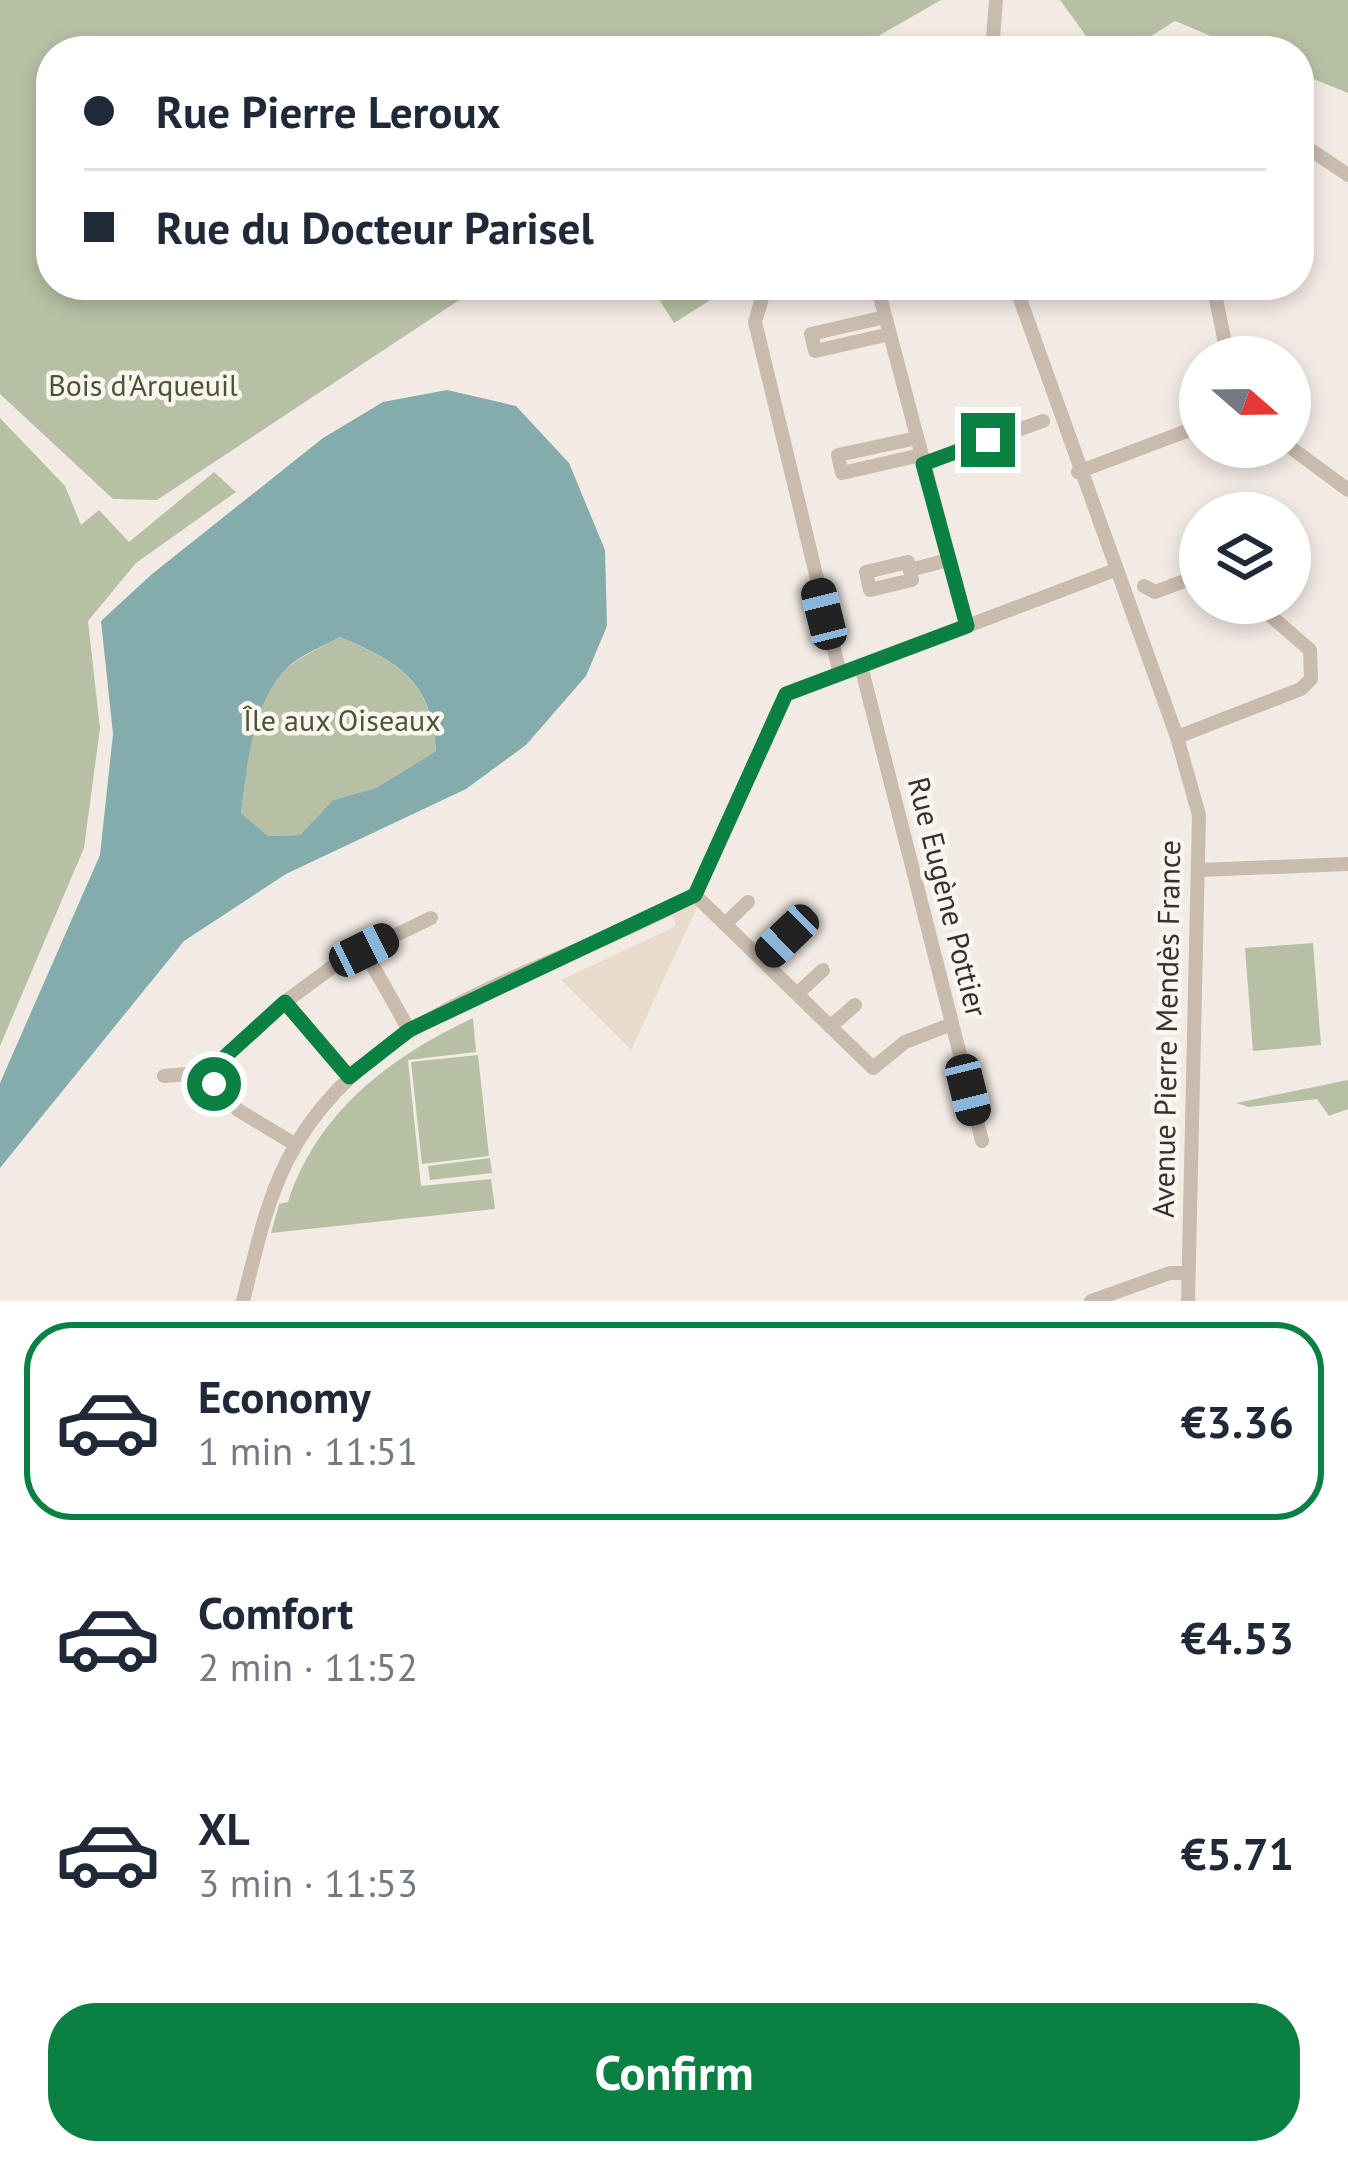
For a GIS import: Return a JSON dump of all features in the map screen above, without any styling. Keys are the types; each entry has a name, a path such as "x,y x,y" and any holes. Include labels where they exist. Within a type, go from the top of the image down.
{"street":[{"path":"993,36 997,0"},
{"path":"1314,152 1348,175"},
{"path":"762,300 755,322 840,674"},
{"path":"881,300 967,626"},
{"name":"Avenue Pierre Mendès France","path":"1020,300 1078,472 1178,737 1198,815 1188,1301"},
{"path":"1216,300 1224,336"},
{"path":"885,316 811,334 815,350 890,334"},
{"path":"917,438 838,455 842,473 922,459 1043,421"},
{"path":"1078,472 1179,434"},
{"path":"1311,463 1348,490"},
{"path":"910,570 948,560"},
{"path":"242,1301 269,1201 296,1145 349,1077 409,1030 695,895 786,694 1114,571"},
{"path":"1144,586 1155,592 1179,583"},
{"path":"1178,737 1301,689 1311,679 1310,650 1280,624"},
{"name":"Rue Eugène Pottier","path":"861,666 982,1142"},
{"path":"1200,870 1348,864"},
{"path":"695,895 873,1068 905,1042 952,1024"},
{"path":"725,924 748,902"},
{"path":"164,1076 212,1072 285,1002 364,950 431,918"},
{"path":"762,960 787,936"},
{"path":"364,950 409,1030"},
{"path":"797,994 823,970"},
{"path":"285,1002 349,1077"},
{"path":"830,1027 855,1005"},
{"path":"212,1072 218,1091 238,1110 296,1145"},
{"path":"1091,1301 1188,1273"}],"green space":[{"name":"Bois d'Arqueuil","path":"0,0 941,0 878,36 36,36 36,300 459,300 157,500 113,499 0,394"},
{"path":"1060,0 1348,0 1348,93 1314,79 1314,36 1211,36 1175,21 1151,36 1086,36"},
{"path":"659,300 710,300 674,323"},
{"path":"0,418 65,486 81,525 99,510 129,542 214,472 236,492 136,563 88,621 100,728 84,848 0,1046"},
{"name":"Île aux Oiseaux","path":"340,637 396,666 420,691 436,751 376,788 333,800 300,835 268,836 241,813 259,713 278,678 291,665"},
{"path":"1313,943 1321,1045 1253,1051 1245,948"},
{"path":"473,1018 476,1052 408,1060 421,1186 491,1179 495,1209 271,1233 279,1204 288,1202 318,1140 338,1114 386,1069"},
{"path":"478,1055 489,1156 422,1164 411,1062"},
{"path":"1348,1080 1348,1109 1329,1116 1317,1099 1249,1107 1236,1103"},
{"path":"490,1158 492,1173 430,1180 428,1166"}],"shaded area":[{"path":"695,903 631,1050 561,980 676,926 672,913"}],"water":[{"path":"447,390 516,406 569,463 605,550 607,626 586,676 526,745 466,789 286,874 184,941 0,1168 0,1083 100,855 113,734 101,621 152,574 323,438 383,402","holes":["340,637 396,666 420,691 436,751 376,788 333,800 300,835 268,836 241,813 259,715 289,666"]}],"route":[{"path":"214,1084 211,1077 217,1064 285,1002 349,1077 409,1030 695,895 786,694 967,626 923,464 988,440"}]}
